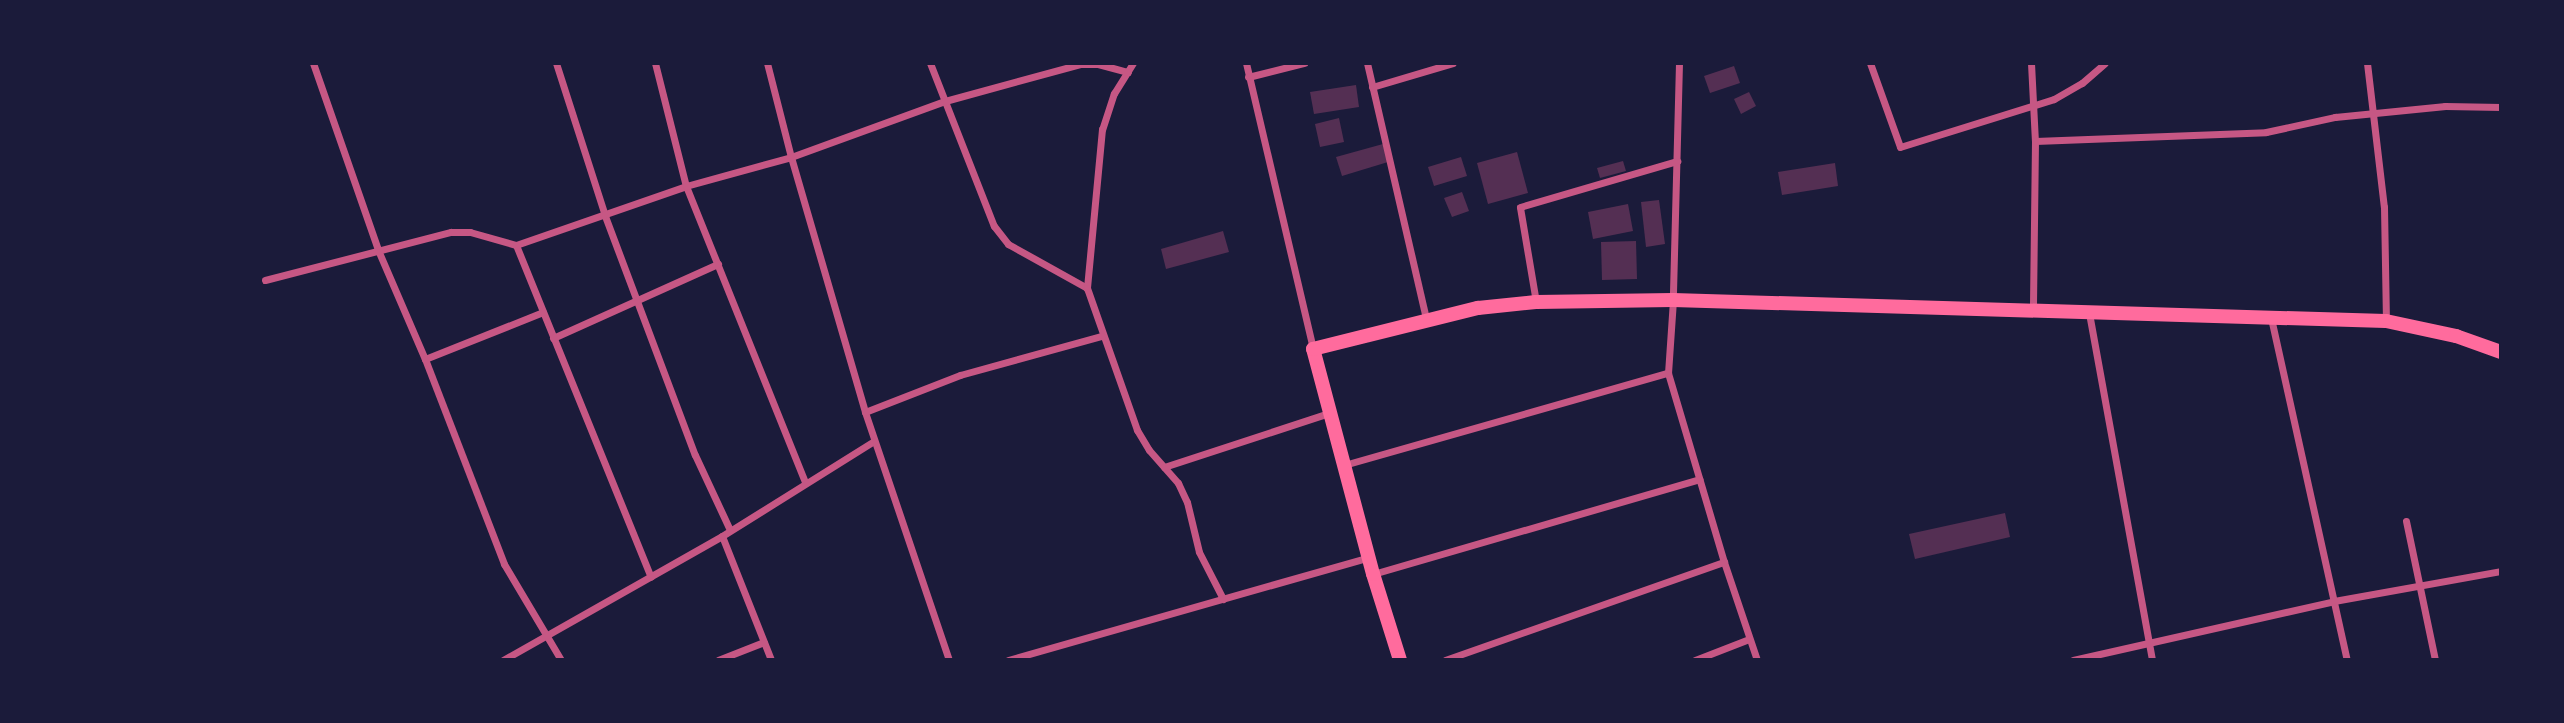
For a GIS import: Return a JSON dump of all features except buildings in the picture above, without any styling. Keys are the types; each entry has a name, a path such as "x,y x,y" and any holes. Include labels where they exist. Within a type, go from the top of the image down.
{"main road":[{"path":"1401,660 1368,557 1313,349 1478,307 1536,302 1673,300 2386,321 2443,333 2501,352"}],"street":[{"path":"313,63 378,250 425,359 504,564 561,660"},
{"path":"556,63 605,216 695,454 730,530"},
{"path":"655,63 686,186 805,482"},
{"path":"767,63 791,157 865,412 946,659"},
{"path":"930,63 994,226 1008,244 1087,288"},
{"path":"1133,63 1114,93 1102,129 1087,288 1137,430 1178,483 1187,502 1199,552 1223,599"},
{"path":"1246,63 1313,349"},
{"path":"1248,77 1304,63"},
{"path":"1367,63 1426,319"},
{"path":"1372,87 1453,63"},
{"path":"1679,63 1673,300 1668,373 1724,562 1757,660"},
{"path":"1870,63 1900,146 2034,106 2070,92 2105,63"},
{"path":"2031,63 2035,141 2033,311"},
{"path":"2367,63 2385,207 2386,321"},
{"path":"265,280 451,232 470,232 516,245 686,186 791,157 945,101 1080,64 1098,64 1128,72"},
{"path":"2035,141 2266,132 2334,117 2445,106 2501,107"},
{"path":"1536,302 1520,207 1677,160"},
{"path":"516,245 651,577"},
{"path":"553,338 718,264"},
{"path":"425,359 543,312"},
{"path":"2089,312 2152,660"},
{"path":"2271,318 2347,660"},
{"path":"865,412 960,376 1102,336"},
{"path":"1343,465 1668,373"},
{"path":"1164,467 1329,413"},
{"path":"503,660 722,536 874,441"},
{"path":"1373,574 1699,479"},
{"path":"2406,521 2435,660"},
{"path":"722,536 771,660"},
{"path":"1008,660 1368,557"},
{"path":"1445,660 1724,562"},
{"path":"2073,660 2334,601 2500,571"},
{"path":"1695,660 1749,639"},
{"path":"718,660 764,642"}]}
